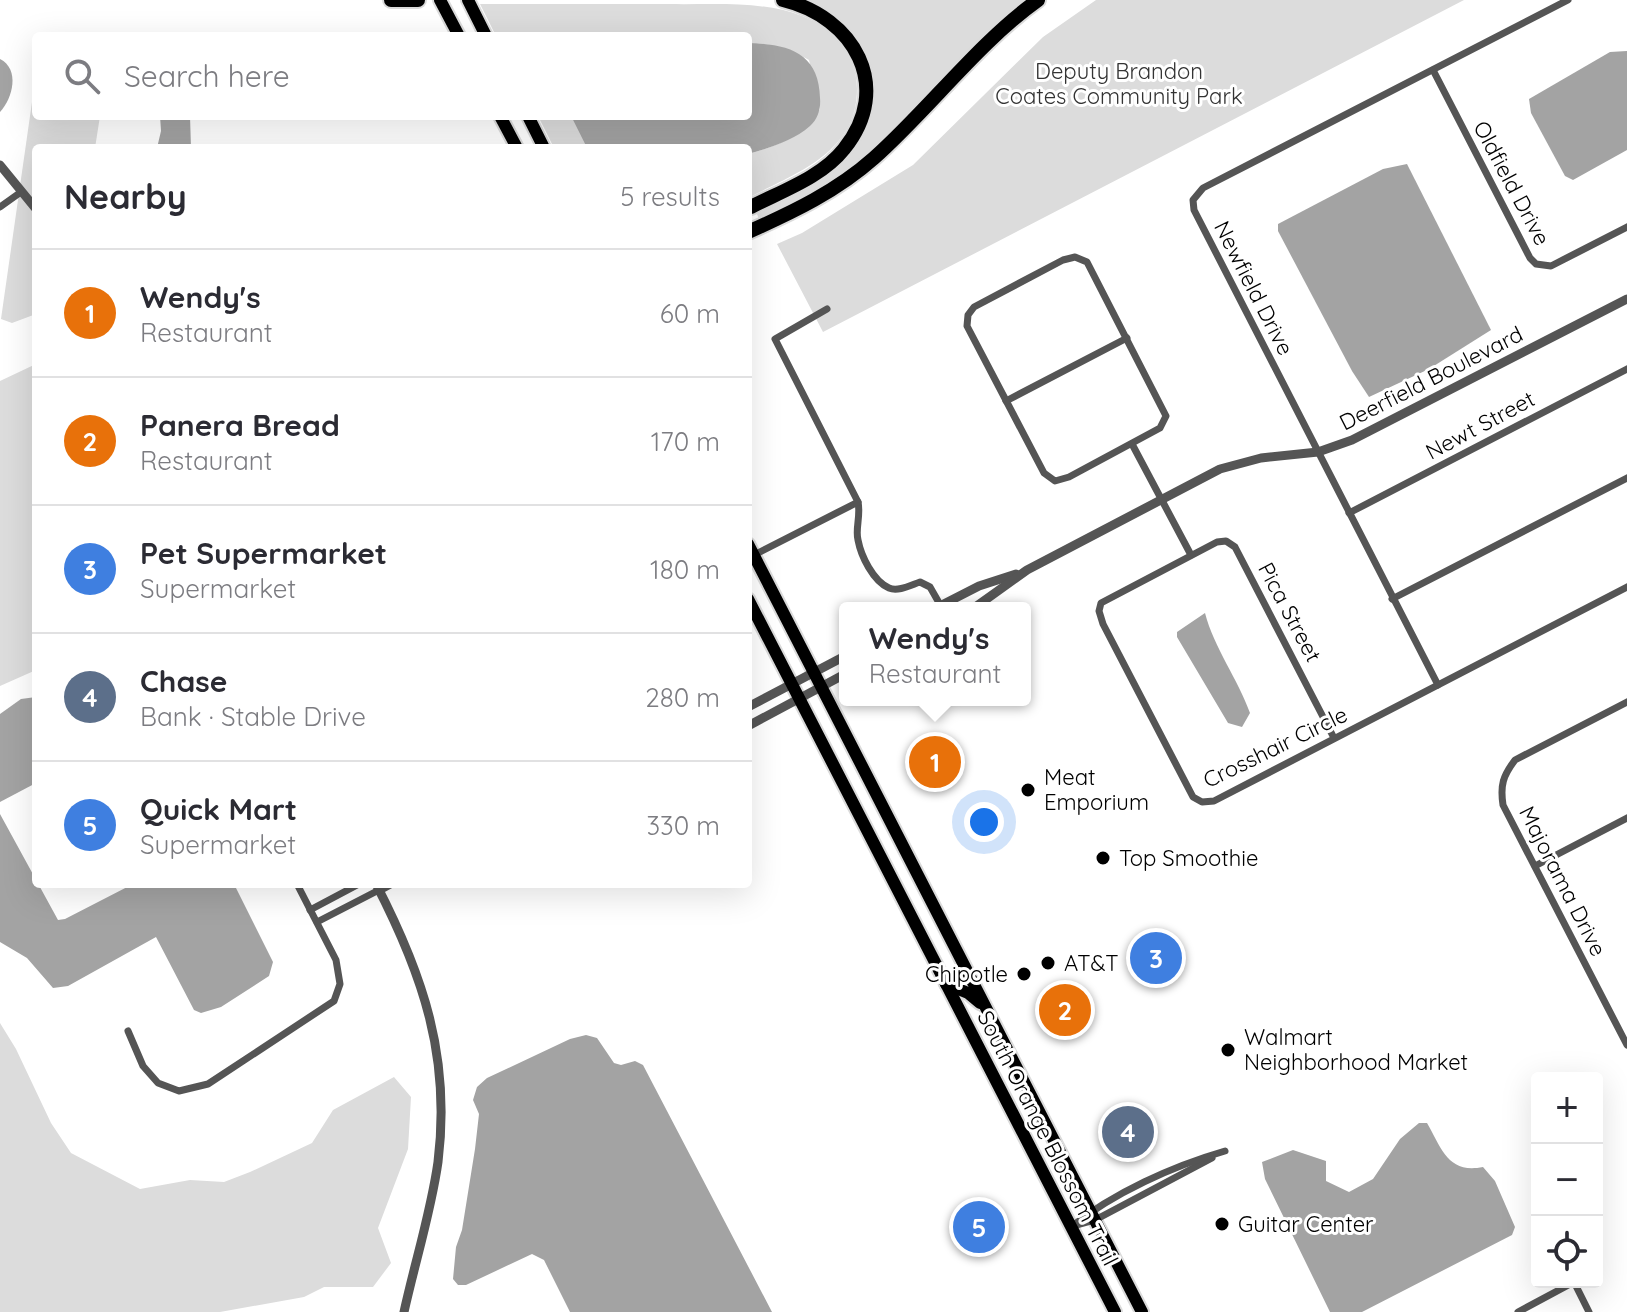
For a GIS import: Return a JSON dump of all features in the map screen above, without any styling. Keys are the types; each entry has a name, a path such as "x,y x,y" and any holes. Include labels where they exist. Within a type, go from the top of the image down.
{"highway":[{"path":"391,0 418,0"},
{"path":"752,206 829,164 853,136 865,105 864,76 858,56 840,28 814,10 783,0"},
{"path":"752,230 827,193 857,172 1038,0"}],"main road":[{"path":"440,0 457,32"},
{"path":"468,0 484,32"},
{"path":"502,120 515,144"},
{"path":"530,120 542,144"},
{"name":"South Orange Blossom Trail","path":"752,552 1142,1312"},
{"name":"South Orange Blossom Trail","path":"752,607 1115,1312"},
{"path":"946,984 968,993 988,1011"}],"street":[{"name":"Newfield Drive","path":"1438,685 1194,210 1193,200 1203,188 1568,0"},
{"name":"Oldfield Drive","path":"1433,70 1530,258 1536,264 1551,266 1627,227"},
{"path":"0,165 32,204"},
{"path":"0,174 21,192"},
{"path":"0,207 21,192"},
{"path":"1075,257 1087,262 1166,416 1160,428 1069,477 1055,481 1044,473 1006,401 967,326 968,315 974,307 1063,260 1075,257"},
{"name":"Deerfield Boulevard","path":"982,602 1027,570 1220,469 1261,458 1318,452 1352,440 1627,299"},
{"path":"827,309 775,339 858,502 861,516 857,538 873,576 889,588 898,589 920,582 930,587 938,602"},
{"path":"1006,401 1127,338"},
{"name":"Newt Street","path":"1349,513 1627,369"},
{"path":"1132,444 1191,555"},
{"path":"1392,599 1627,478"},
{"path":"752,550 858,502"},
{"name":"Pica Street","path":"1191,555 1217,542 1226,541 1235,547 1334,738"},
{"name":"Crosshair Circle","path":"1191,555 1108,598 1101,603 1099,611 1193,797 1202,802 1214,801 1627,587"},
{"name":"Deerfield Boulevard","path":"949,602 979,586 1027,570"},
{"path":"752,705 839,659"},
{"path":"752,724 839,677"},
{"name":"Majorama Drive","path":"1627,702 1515,760 1504,774 1500,787 1503,805 1627,1045"},
{"path":"1535,866 1627,818"},
{"path":"128,1031 143,1066 158,1083 179,1091 208,1084 334,1001 340,984 336,960 299,888"},
{"path":"310,910 351,888"},
{"path":"317,922 376,888"},
{"path":"378,888 404,939 421,983 437,1050 442,1105 438,1162 404,1312"},
{"path":"1071,1227 1190,1161 1225,1151 1093,1215"},
{"path":"1518,1312 1563,1288"},
{"path":"1577,1288 1589,1312"}],"green space":[{"path":"806,0 1032,0 879,148 841,180 760,222 757,214 812,184 842,162 859,142 868,119 872,95 869,72 861,50 847,30 829,13"},
{"name":"Deputy Brandon Coates Community Park","path":"1096,0 1464,0 823,332 777,244 802,233 913,165 1043,37"},
{"path":"480,4 736,4 786,11 824,28 848,54 856,77 854,111 847,130 820,158 752,196 752,153 798,133 820,109 809,60 780,47 752,43 752,32 494,32"},
{"path":"32,102 32,120 99,120 96,144 32,144 32,316 12,323 1,319"},
{"path":"540,120 573,120 585,144 552,144"},
{"path":"32,366 32,672 0,686 0,381"},
{"path":"0,1023 16,1049 51,1123 71,1153 140,1189 190,1180 224,1182 250,1172 312,1143 333,1110 394,1077 411,1097 408,1149 378,1228 391,1263 373,1287 324,1287 304,1297 220,1312 0,1312"}],"shaded area":[{"path":"752,43 776,46 799,54 808,61 818,83 819,109 810,126 796,136 752,153 752,144 585,144 573,120 752,120"},
{"path":"1627,51 1627,150 1573,180 1565,176 1531,113 1529,99 1610,52"},
{"path":"0,59 10,70 12,84 0,112"},
{"path":"160,120 190,120 191,144 158,144"},
{"path":"1407,164 1491,330 1429,369 1369,397 1352,371 1278,231 1278,224 1383,169"},
{"path":"1205,613 1214,639 1250,713 1242,727 1228,723 1177,637 1177,632"},
{"path":"32,698 32,785 0,802 0,714 21,699"},
{"path":"0,814 32,872 32,888 40,888 58,920 125,888 236,888 273,962 269,976 221,1007 201,1013 194,1010 156,937 68,986 53,988 27,958 0,942"},
{"path":"586,1035 597,1038 614,1063 621,1065 635,1061 643,1065 772,1312 570,1312 544,1260 532,1254 466,1285 458,1285 453,1279 475,1149 479,1114 473,1100 477,1087 487,1078 570,1039"},
{"path":"1419,1123 1427,1123 1442,1150 1454,1163 1462,1167 1483,1167 1495,1181 1515,1227 1512,1235 1362,1312 1330,1312 1265,1179 1262,1162 1293,1150 1326,1161 1326,1181 1349,1192 1373,1179 1400,1139"}],"place":[{"name":"Wendy's","path":"935,762"},
{"name":"Meat Emporium","path":"1028,790"},
{"name":"Top Smoothie","path":"1103,858"},
{"name":"Pet Supermarket","path":"1156,958"},
{"name":"AT&T","path":"1048,963"},
{"name":"Chipotle","path":"1024,974"},
{"name":"Panera Bread","path":"1065,1010"},
{"name":"Walmart Neighborhood Market","path":"1228,1050"},
{"name":"Chase","path":"1128,1132"},
{"name":"Guitar Center","path":"1222,1224"},
{"name":"Quick Mart","path":"979,1227"}]}
